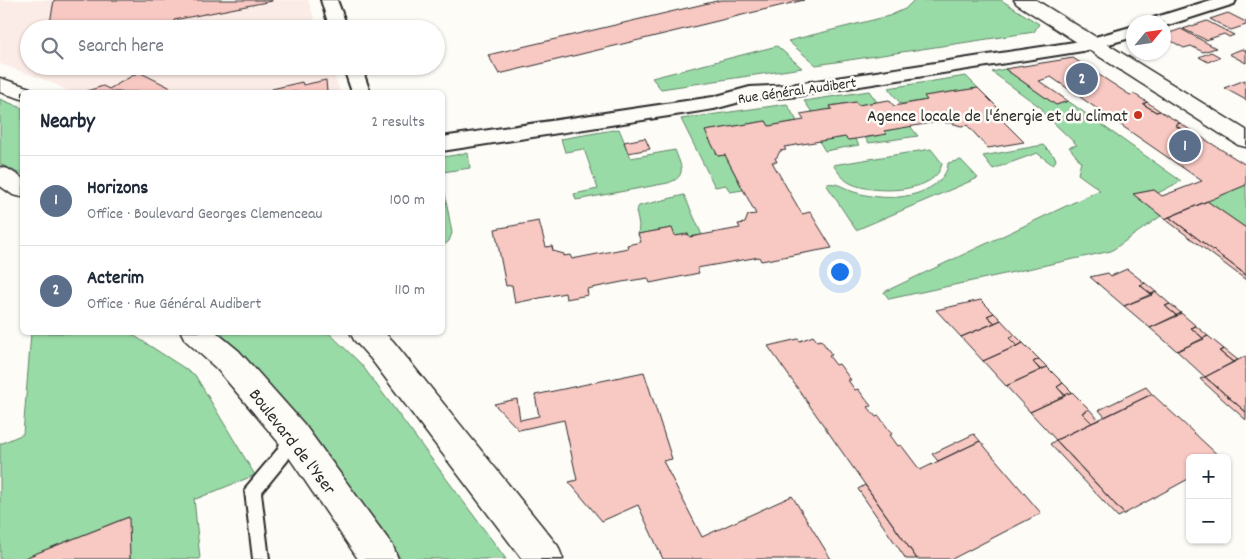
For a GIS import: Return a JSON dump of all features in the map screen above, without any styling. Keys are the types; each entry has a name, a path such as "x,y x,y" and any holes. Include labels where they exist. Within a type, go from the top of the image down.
{"main road":[{"path":"1023,0 1246,122"},
{"path":"1046,0 1101,41 1246,140"},
{"path":"0,84 20,91"},
{"path":"0,175 20,188"},
{"name":"Boulevard de l'Yser","path":"199,335 228,360 292,434 380,559"},
{"path":"367,335 382,350 545,559"}],"street":[{"path":"329,0 336,20"},
{"path":"1171,18 1228,0"},
{"name":"Rue Général Audibert","path":"445,144 714,103 750,93 800,90 1101,41 1126,33"},
{"path":"355,75 360,90"}],"lane":[{"path":"260,559 253,492 283,455 292,434"}],"shaded area":[{"path":"0,0 308,0 315,20 20,20 20,71 0,64"},
{"path":"31,75 334,75 339,90 67,90"}],"green space":[{"path":"914,0 1001,0 1039,24 1034,32 816,65 788,41 889,16 905,9"},
{"path":"777,46 802,68 661,89 652,78"},
{"path":"1005,69 1056,105 1068,101 1181,181 1158,193 1154,190 1133,194 1161,216 1111,251 889,299 884,292 1100,190 1078,174 1081,162 1069,147 1077,145 1041,111 1044,110 992,72"},
{"path":"966,76 978,88 925,96 927,100 901,104 888,88"},
{"path":"869,91 877,102 858,105 856,102 830,106 832,109 812,112 804,101"},
{"path":"0,99 20,107 20,174 0,164"},
{"path":"787,104 797,121 769,126 766,121 705,131 718,156 725,155 743,190 730,192 726,185 715,187 681,119"},
{"path":"910,126 918,136 869,143 865,138 886,134 884,131"},
{"path":"619,129 631,158 675,150 681,166 681,174 668,183 576,200 574,194 598,189 584,149 565,152 561,139"},
{"path":"845,137 848,140 855,139 859,145 825,151 819,141"},
{"path":"1043,145 1055,157 1056,160 1053,165 1037,153 993,169 983,156"},
{"path":"931,149 942,163 938,173 929,181 903,189 874,189 852,184 833,165"},
{"path":"468,153 470,168 445,172 445,157"},
{"path":"961,160 978,178 856,230 826,184 836,184 851,191 872,196 904,196 915,194 934,185 944,176 948,163"},
{"path":"1246,185 1246,228 1207,201"},
{"path":"445,194 452,233 449,241 445,244"},
{"path":"684,195 702,235 690,237 688,234 675,236 671,228 638,234 639,225 636,211 639,206"},
{"path":"31,335 133,335 195,375 255,475 196,499 194,498 200,559 130,559 128,517 22,559 0,559 0,444 23,434"},
{"path":"218,335 331,335 361,364 506,559 401,559 316,440 269,383"}],"building":[{"path":"54,0 272,0 174,20 51,20"},
{"path":"721,0 804,0 499,74 488,55"},
{"path":"1228,13 1246,22 1246,25 1231,30 1210,19"},
{"path":"1207,21 1234,35 1229,37 1224,34 1206,40 1183,29"},
{"path":"1181,29 1216,48 1203,52 1191,46 1184,48 1171,41 1171,33"},
{"path":"1242,49 1246,51 1246,63 1229,54"},
{"path":"1211,52 1220,57 1208,62 1199,57"},
{"path":"1073,58 1130,95 1134,94 1147,102 1143,104 1156,112 1160,111 1180,123 1175,125 1189,134 1193,132 1246,165 1246,185 1165,219 1133,194 1154,190 1162,196 1202,181 1051,77 1039,81 1068,101 1056,105 1005,69"},
{"path":"134,75 145,75 175,90 90,90 103,86 109,89"},
{"path":"326,80 327,90 271,90 302,82 303,85"},
{"path":"1245,80 1246,100 1224,88"},
{"path":"978,88 1002,112 995,113 1024,142 988,148 967,125 961,126 943,121 884,131 887,134 848,140 845,137 784,147 786,150 780,151 775,158 777,162 772,162 802,214 810,212 832,248 761,261 759,257 697,268 699,273 650,283 648,278 622,282 587,289 588,295 566,299 565,293 515,303 512,285 506,286 495,229 539,221 546,247 552,246 553,251 564,254 564,256 570,255 572,259 628,248 627,245 641,242 638,234 672,228 675,236 688,234 690,237 740,228 738,224 745,223 748,215 756,214 725,155 718,156 705,131 766,121 769,126 804,120 800,114 832,109 830,106 856,102 858,105 889,100 894,106 927,100 924,96"},
{"path":"1147,102 1160,111 1156,112 1143,104"},
{"path":"1180,123 1193,132 1189,134 1175,125"},
{"path":"645,138 650,149 628,153 624,142"},
{"path":"1207,201 1246,228 1246,275 1169,217"},
{"path":"1169,217 1246,275 1246,280 1165,219"},
{"path":"1127,269 1145,283 1140,285 1152,295 1124,306 1090,277 1108,273 1111,276"},
{"path":"1145,283 1156,292 1151,294 1140,285"},
{"path":"1156,292 1170,304 1165,306 1177,316 1150,328 1124,306"},
{"path":"981,300 994,313 987,316 995,323 961,337 936,310"},
{"path":"1170,304 1181,313 1177,316 1165,306"},
{"path":"994,313 1001,320 995,323 987,316"},
{"path":"1181,313 1196,326 1191,328 1204,339 1177,351 1150,328"},
{"path":"1001,320 1015,335 1009,338 1017,346 983,361 961,337"},
{"path":"1196,326 1208,336 1203,338 1191,328"},
{"path":"1015,335 1023,343 1017,346 1009,338"},
{"path":"813,336 817,341 821,340 832,355 829,356 836,365 839,364 851,380 848,380 855,390 858,389 871,406 868,407 876,417 879,416 898,446 901,445 920,470 980,441 1041,513 952,559 917,559 768,346 798,339 800,341"},
{"path":"1208,336 1224,349 1219,351 1233,362 1205,377 1177,351"},
{"path":"1023,343 1039,359 1033,362 1041,370 1006,386 983,361"},
{"path":"1224,349 1238,360 1233,362 1219,351"},
{"path":"1246,356 1246,412 1205,377"},
{"path":"1039,359 1047,367 1040,370 1033,362"},
{"path":"1047,367 1063,383 1057,387 1065,396 1030,412 1006,386"},
{"path":"644,372 672,459 663,461 702,537 792,496 831,559 663,559 638,505 602,521 569,482 577,480 564,420 519,430 494,404 517,399 520,420 539,416 535,395"},
{"path":"1205,377 1246,412 1246,420 1200,379"},
{"path":"1063,383 1072,392 1065,395 1057,387"},
{"path":"1146,387 1152,394 1105,417 1099,410"},
{"path":"1072,392 1089,409 1082,413 1092,423 1056,440 1030,412"},
{"path":"1152,394 1217,454 1186,454 1186,480 1124,514 1056,440"},
{"path":"1089,409 1099,420 1092,423 1082,413"},
{"path":"974,434 980,441 938,461 932,454"},
{"path":"1056,440 1124,514 1118,517 1050,444"},
{"path":"865,485 917,559 906,559 858,489"},
{"path":"129,517 130,559 22,559"}],"place":[{"name":"Acterim","path":"1082,79"},
{"name":"Agence locale de l'énergie et du climat","path":"1138,115"},
{"name":"Horizons","path":"1185,146"}]}
